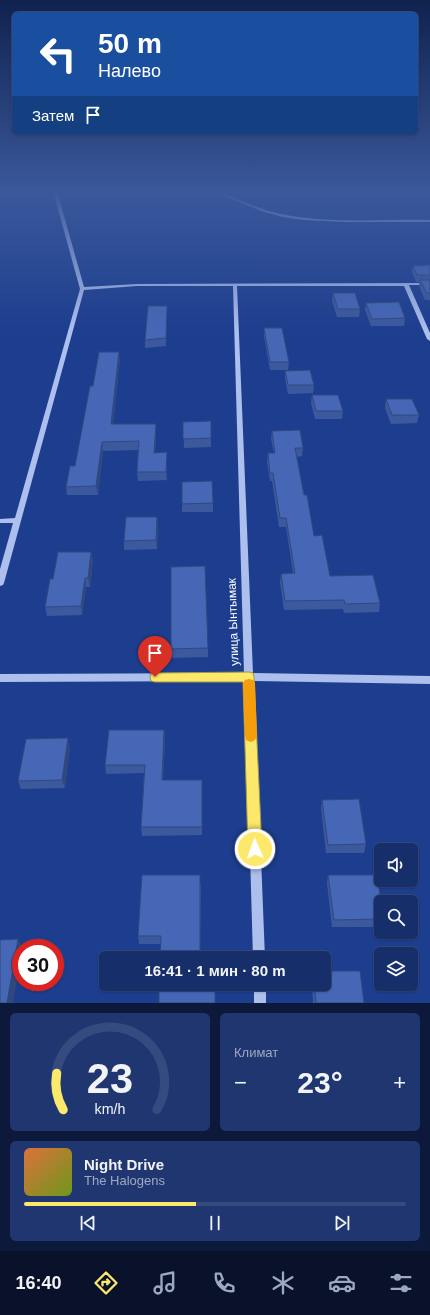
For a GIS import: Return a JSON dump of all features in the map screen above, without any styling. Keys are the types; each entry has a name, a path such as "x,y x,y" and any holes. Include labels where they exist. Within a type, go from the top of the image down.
{"street":[{"path":"0,583 16,520 82,289 68,238"},
{"name":"улица Ынтымак","path":"235,284 259,951"},
{"path":"406,284 430,339"},
{"path":"82,289 137,285 430,284"},
{"path":"0,521 16,520"},
{"path":"0,678 249,677 430,680"},
{"path":"260,991 260,1003"}],"building":[{"path":"430,265 430,275 417,275 413,266"},
{"path":"420,280 430,280 430,293 427,293"},
{"path":"333,293 355,293 360,309 338,309"},
{"path":"399,302 405,318 372,319 366,303"},
{"path":"148,306 167,306 166,338 145,340"},
{"path":"264,328 282,328 289,362 270,362"},
{"path":"99,352 119,352 111,424 156,424 154,453 167,452 166,472 137,472 139,441 102,442 96,486 66,487 70,466 75,466 90,386 93,386"},
{"path":"310,370 314,385 288,385 285,371"},
{"path":"312,395 338,395 343,411 316,411"},
{"path":"386,399 412,399 419,415 392,415"},
{"path":"211,421 211,438 183,439 183,422"},
{"path":"300,430 303,448 295,448 304,495 307,495 314,536 322,535 330,576 373,575 380,603 345,604 344,600 285,601 281,574 295,573 286,518 280,518 273,473 270,473 268,453 275,453 272,431"},
{"path":"212,481 213,503 182,504 182,482"},
{"path":"126,517 157,517 156,540 124,541"},
{"path":"58,552 91,552 88,578 85,578 81,606 45,607 50,579 53,579"},
{"path":"205,566 208,648 171,649 171,567"},
{"path":"109,730 164,730 162,780 202,780 202,827 141,827 145,765 105,765"},
{"path":"68,738 62,780 18,781 26,739"},
{"path":"359,799 366,844 328,845 322,800"},
{"path":"142,875 200,875 200,951 160,951 161,936 138,936"},
{"path":"328,875 374,875 374,887 379,887 380,895 374,895 374,919 334,920"},
{"path":"12,939 12,974 7,1003 0,1003 0,940"},
{"path":"331,971 360,971 364,1003 316,1003 315,991 331,991"},
{"path":"159,991 215,991 215,1003 159,1003"}],"slow traffic":[{"path":"249,683 251,736"}],"route":[{"path":"155,677 249,677 255,849"}]}
